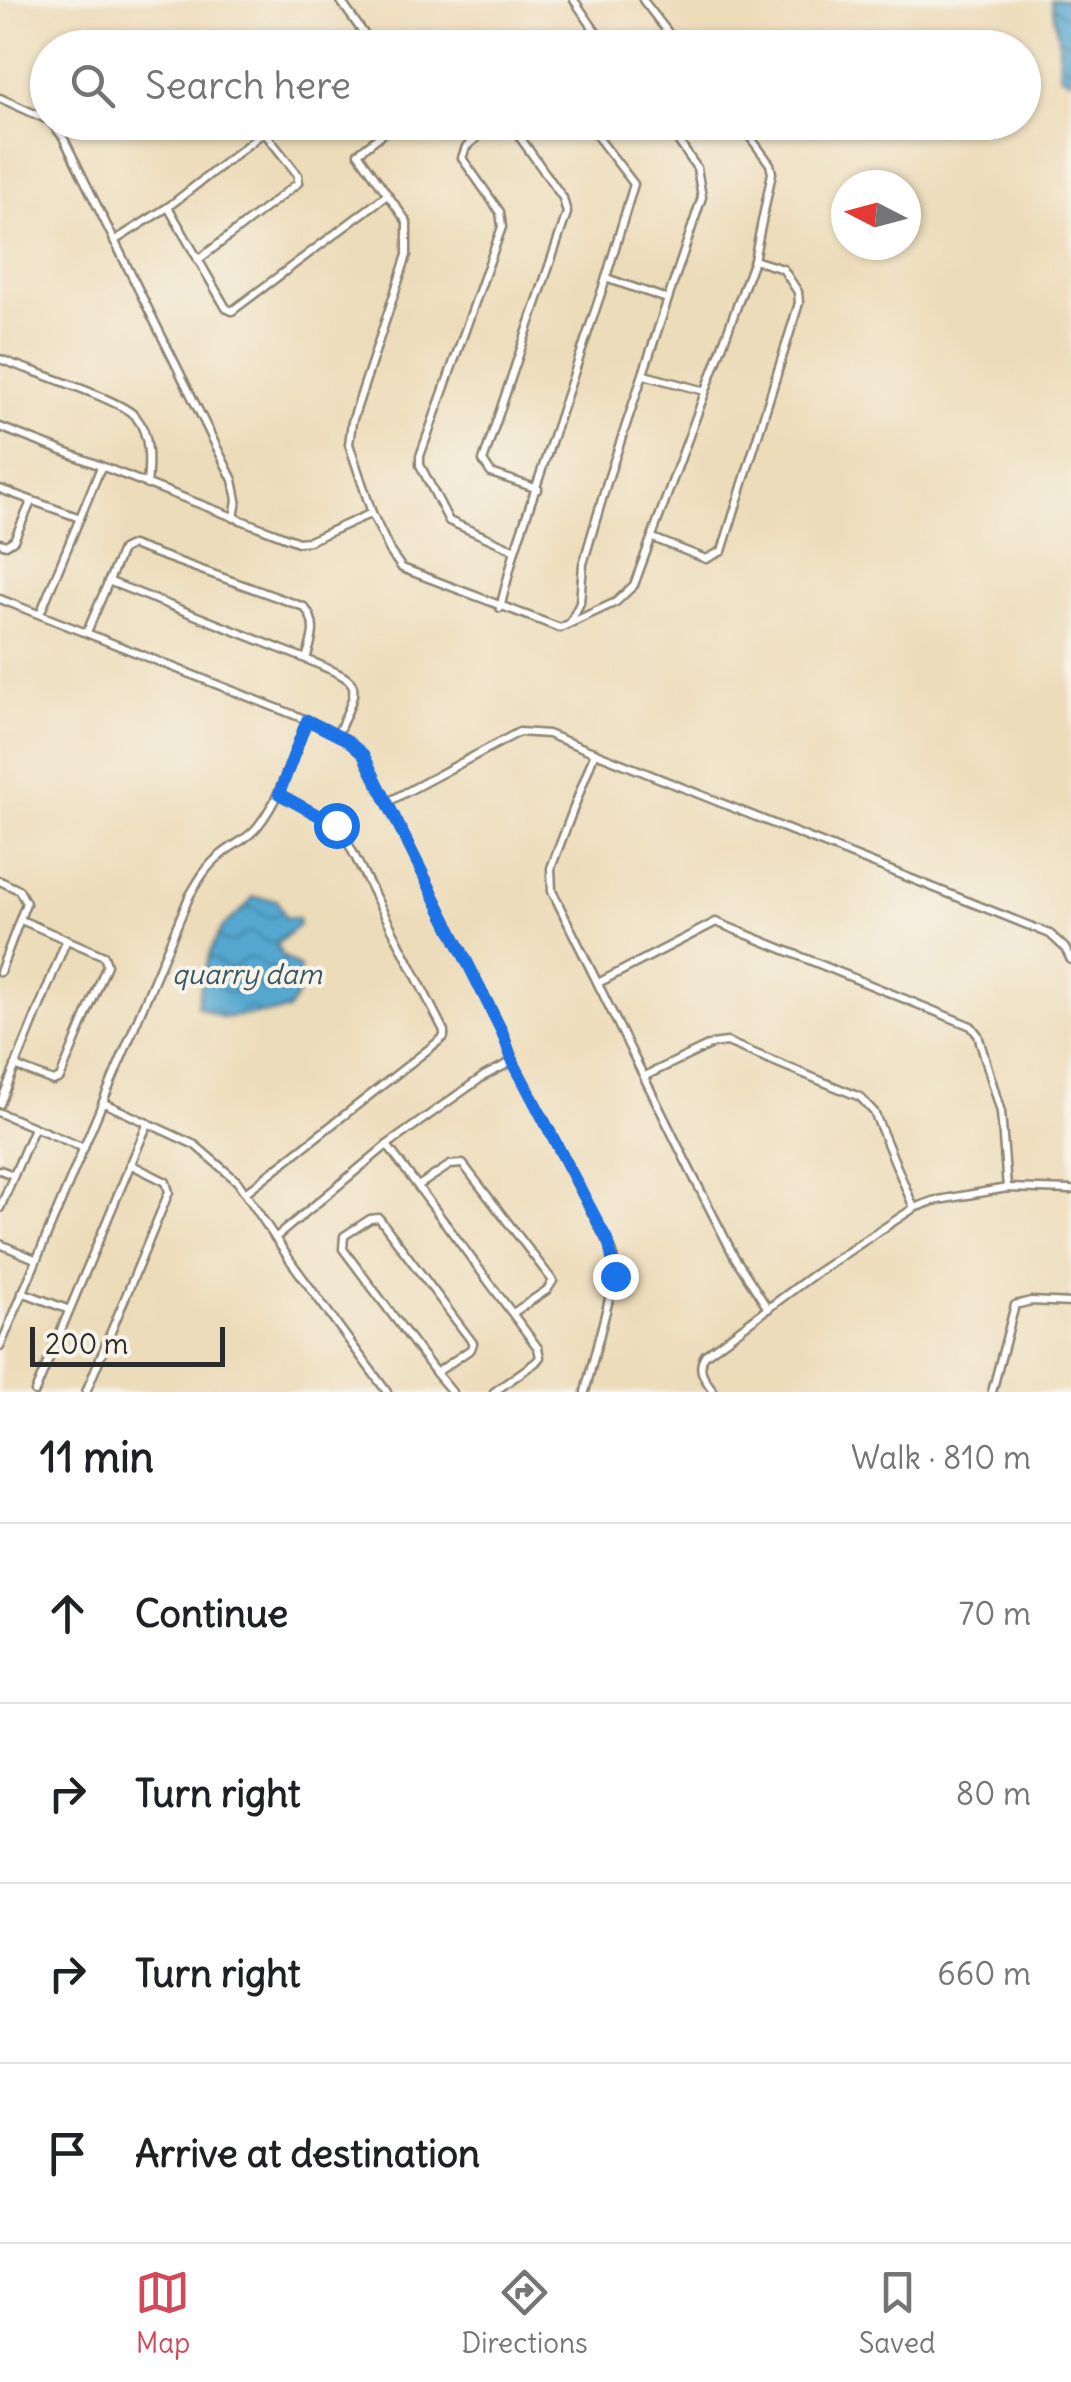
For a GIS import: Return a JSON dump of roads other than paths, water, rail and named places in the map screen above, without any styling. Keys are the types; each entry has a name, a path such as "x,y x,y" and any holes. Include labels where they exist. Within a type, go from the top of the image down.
{"street":[{"path":"340,0 361,30"},
{"path":"574,0 595,30"},
{"path":"642,0 666,30"},
{"path":"0,98 30,112"},
{"path":"65,140 233,480 237,500 234,518"},
{"path":"114,241 168,207 254,140"},
{"path":"198,260 296,187 298,175 270,140"},
{"path":"375,140 358,153 407,222 408,247 352,422 349,444 372,513 390,553 402,568 554,628 610,606 627,594 653,538 754,260 772,173 752,140"},
{"path":"474,140 462,158 500,212 502,226 420,465 449,521 515,550"},
{"path":"523,140 563,198 566,214 482,461 491,473 538,489"},
{"path":"500,608 515,550 538,489 634,184 600,140"},
{"path":"570,623 580,604 583,564 702,187 697,168 677,140"},
{"path":"168,207 226,308 232,310 387,195"},
{"path":"653,538 706,559 722,550 798,303 798,292 783,269 754,260"},
{"path":"606,278 667,299"},
{"path":"0,360 116,404 136,416 150,460 147,485"},
{"path":"644,375 706,391"},
{"path":"0,427 304,542 372,513"},
{"path":"40,614 101,467"},
{"path":"0,489 80,518"},
{"path":"0,543 6,546 14,540 31,502"},
{"path":"88,632 122,550 132,545 304,606 311,616 314,635 306,659"},
{"path":"108,581 347,677 355,687 355,695 337,735"},
{"path":"1,600 307,720 356,745 363,754 502,1032 513,1062 613,1253 615,1276 585,1392"},
{"path":"0,1348 189,897 204,871 220,854 258,827 279,794 307,720"},
{"path":"388,802 520,732 548,734 1050,934 1071,960"},
{"path":"595,752 551,868 550,881 734,1256 768,1309"},
{"path":"245,1193 444,1037 343,834 336,825 279,794"},
{"path":"0,880 24,895 21,920 0,972"},
{"path":"15,1066 57,1081 94,997 106,959 21,920"},
{"path":"600,982 716,922 971,1026 978,1035 1001,1112 1006,1188"},
{"path":"0,1104 67,938"},
{"path":"646,1076 712,1044 727,1042 860,1097 874,1112 914,1208"},
{"path":"275,1238 388,1145 484,1076 513,1062"},
{"path":"104,1102 195,1145 237,1181 387,1392"},
{"path":"0,1113 84,1148"},
{"path":"35,1392 148,1123"},
{"path":"0,1208 34,1128"},
{"path":"388,1145 538,1348 540,1357 494,1392"},
{"path":"86,1392 168,1192 166,1182 130,1164"},
{"path":"418,1186 450,1164 463,1164 553,1281 547,1290 514,1313"},
{"path":"0,1170 13,1175"},
{"path":"714,1392 700,1372 705,1355 813,1275 914,1208 933,1200 1006,1188 1071,1190"},
{"path":"436,1373 473,1343 379,1218 370,1218 344,1236 343,1248 436,1373 452,1392"},
{"path":"0,1244 35,1259"},
{"path":"22,1292 67,1310"},
{"path":"992,1392 1015,1305 1031,1301 1071,1303"}],"water":[{"path":"1051,0 1071,0 1071,80 1060,75"},
{"name":"quarry dam","path":"253,897 277,900 286,918 298,918 299,925 276,945 283,956 300,967 298,994 288,1011 222,1018 197,1006 203,977 221,930"}]}
